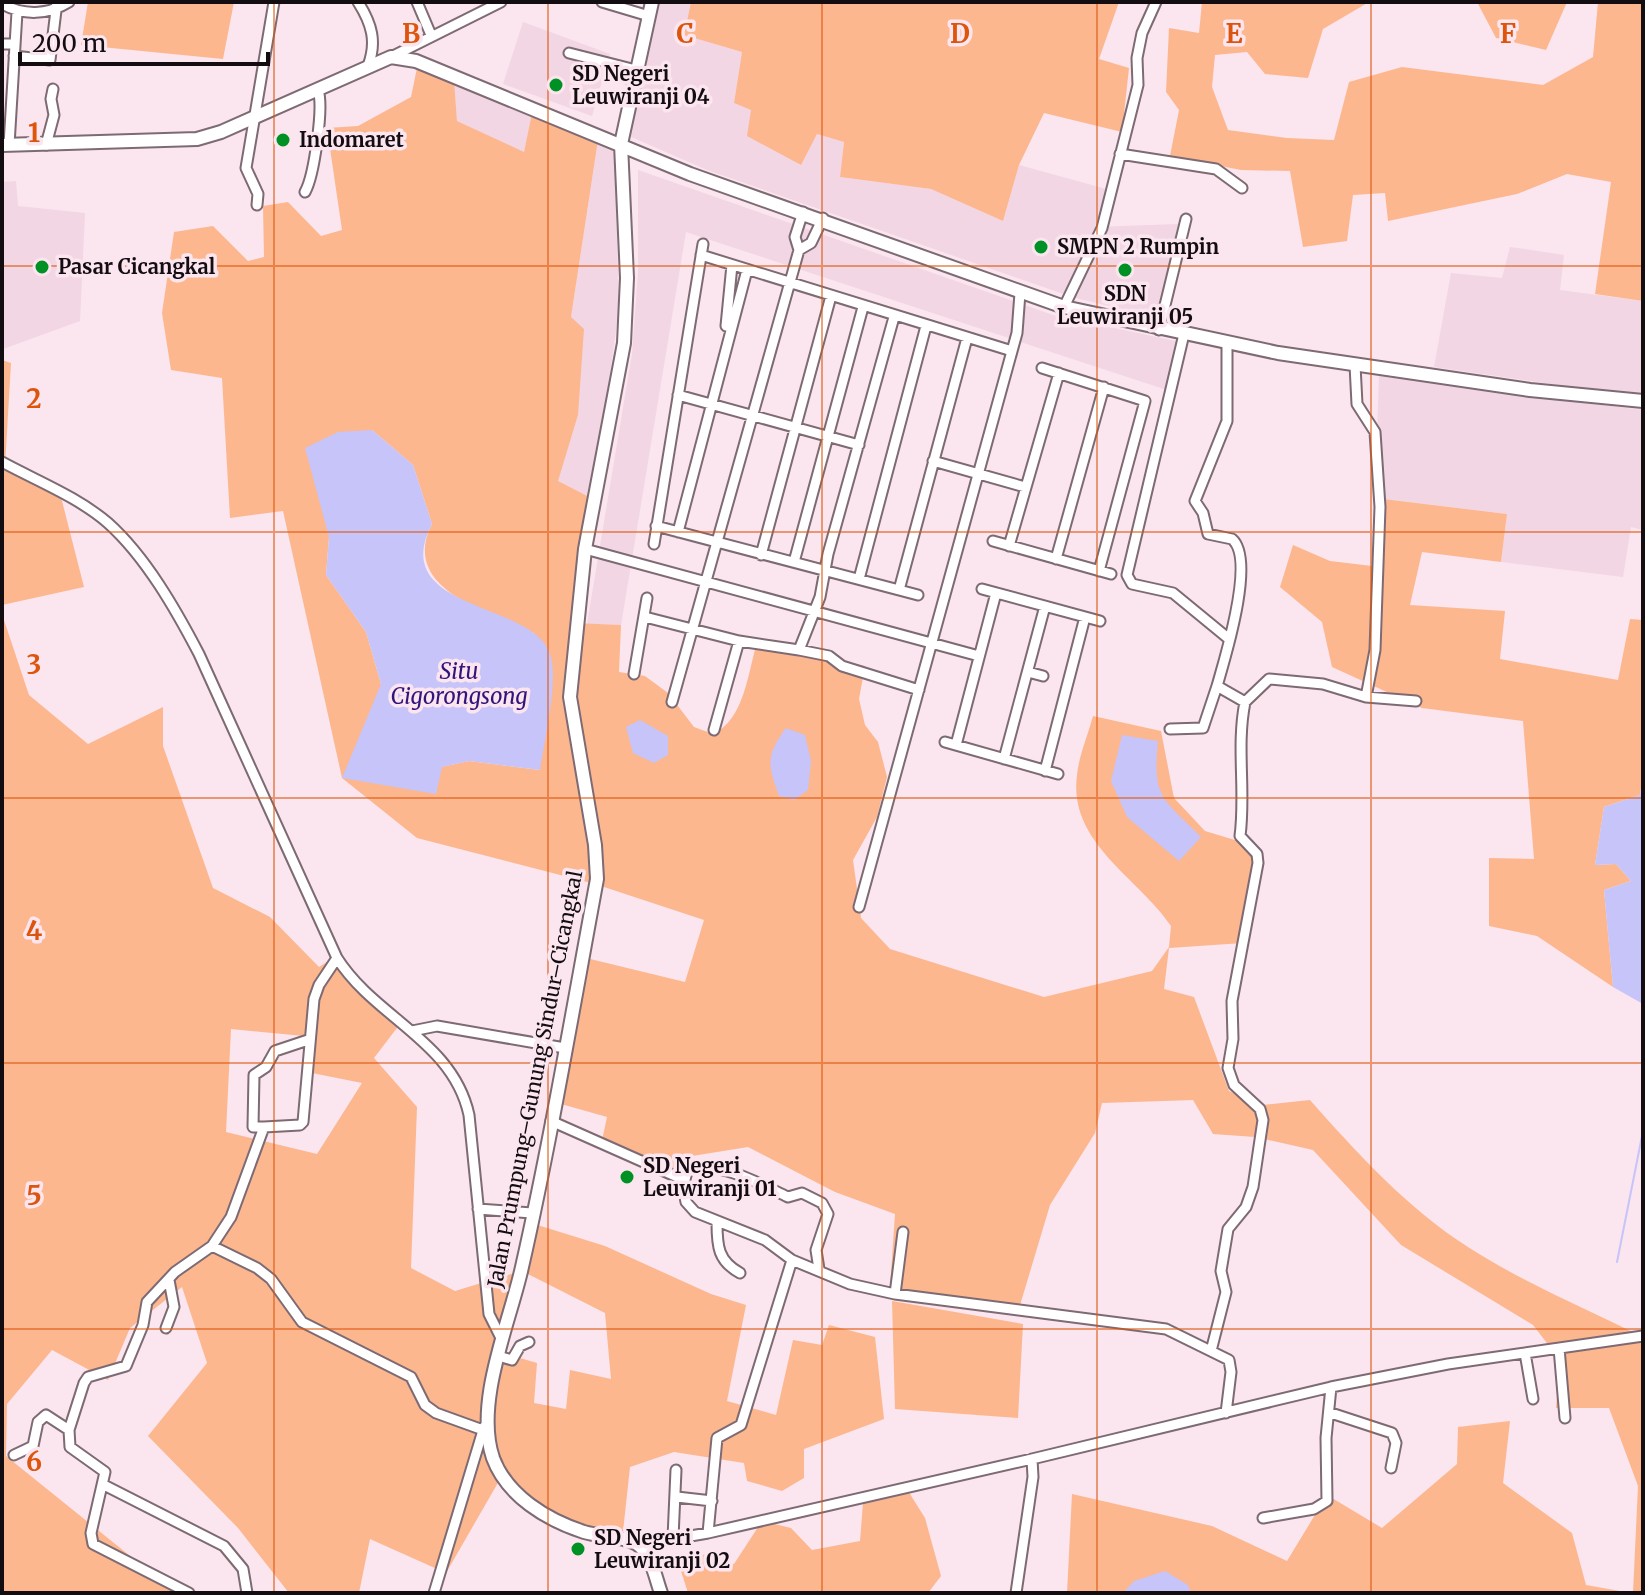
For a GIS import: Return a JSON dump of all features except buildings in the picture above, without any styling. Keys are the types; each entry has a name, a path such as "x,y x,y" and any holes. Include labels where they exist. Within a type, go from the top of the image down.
{"main road":[{"name":"Jalan Prumpung–Gunung Sindur–Cicangkal","path":"638,1545 584,1532 522,1500 504,1479 493,1458 489,1408 498,1356 522,1268 597,879 595,845 570,697 585,549 624,343 627,278 621,144 652,2"},
{"path":"5,145 197,139 391,57 443,69 690,174 823,218 1064,307 1159,330 1355,365 1530,390 1643,401"},
{"path":"638,1545 648,1557 661,1593"}],"street":[{"path":"2,4 17,12 69,2"},
{"path":"257,205 258,194 246,168 274,2"},
{"path":"358,2 369,19 375,48 368,66"},
{"path":"417,2 431,35"},
{"path":"468,2 470,16"},
{"path":"391,57 501,2"},
{"path":"602,2 649,16"},
{"path":"1064,307 1102,228 1138,85 1137,58 1142,33 1156,2"},
{"path":"14,56 50,60 57,6"},
{"path":"5,145 17,12"},
{"path":"2,44 15,44"},
{"path":"569,53 636,70"},
{"path":"46,145 54,115 53,89"},
{"path":"305,192 315,168 314,140 321,106 318,90"},
{"path":"1120,154 1216,169 1242,188"},
{"path":"672,702 719,544 799,250 795,237 803,212"},
{"path":"799,250 811,243 823,218"},
{"path":"1159,330 1186,219"},
{"path":"654,544 703,244"},
{"path":"701,255 1012,351"},
{"path":"725,345 732,265"},
{"path":"678,532 747,270"},
{"path":"859,907 1012,351 1020,315 1020,293"},
{"path":"761,555 831,296"},
{"path":"1020,315 1035,298"},
{"path":"794,562 863,307"},
{"path":"799,650 814,614 894,317"},
{"path":"859,579 926,326"},
{"path":"1184,334 1127,575 1132,584 1173,593 1229,639"},
{"path":"899,590 967,338"},
{"path":"1170,729 1203,728 1238,603 1240,550 1232,539 1208,534 1203,513 1195,501 1227,421 1227,342"},
{"path":"1355,365 1357,404 1375,432 1380,493 1375,650 1366,697"},
{"path":"1042,368 1140,398 1146,406 1099,571"},
{"path":"1009,546 1059,373"},
{"path":"1056,559 1104,387"},
{"path":"678,395 859,445"},
{"path":"933,461 1025,487"},
{"path":"2,462 87,508 109,524 181,620 337,958 365,991 446,1065 464,1091 489,1314 502,1340"},
{"path":"656,526 918,595"},
{"path":"993,541 1111,574"},
{"path":"585,549 814,614 979,656"},
{"path":"982,589 1100,621"},
{"path":"956,745 996,593"},
{"path":"634,674 647,598"},
{"path":"1004,759 1045,606"},
{"path":"645,617 739,641 829,656 842,666 919,690"},
{"path":"1045,771 1085,617"},
{"path":"714,730 739,641"},
{"path":"1028,672 1043,676"},
{"path":"1211,1351 1226,1292 1221,1271 1228,1229 1246,1207 1253,1187 1263,1120 1260,1109 1234,1085 1228,1068 1233,1039 1232,1001 1258,863 1257,854 1240,836 1245,799 1240,774 1245,702 1269,679 1323,684 1366,697 1416,701"},
{"path":"1217,686 1245,702"},
{"path":"945,742 1058,774"},
{"path":"308,1040 275,1051 266,1067 254,1075 253,1127 300,1125 303,1122 308,1040 319,985 337,958"},
{"path":"412,1031 437,1026 565,1048"},
{"path":"551,1121 684,1180"},
{"path":"189,1593 93,1544 91,1533 104,1485 103,1468 70,1447 69,1430 88,1377 126,1366 143,1325 147,1302 212,1246 231,1217 264,1127"},
{"path":"819,1269 816,1250 828,1214 816,1199 802,1193 788,1197 742,1176 709,1167 688,1168 684,1180 690,1208 717,1223 765,1240 792,1260 850,1284 895,1294 1166,1329 1231,1364 1226,1413"},
{"path":"478,1209 532,1213"},
{"path":"717,1223 720,1255 729,1267 740,1273"},
{"path":"895,1294 903,1232"},
{"path":"212,1246 257,1268 271,1279 302,1322 411,1377 425,1405 436,1413 483,1430"},
{"path":"708,1533 717,1438 741,1425 792,1260"},
{"path":"166,1328 174,1307 169,1280"},
{"path":"638,1545 708,1533 1331,1387 1643,1336"},
{"path":"498,1356 512,1360 520,1346 529,1342"},
{"path":"1559,1348 1565,1418"},
{"path":"1525,1353 1533,1399"},
{"path":"1263,1518 1314,1509 1327,1501 1326,1438 1331,1413 1331,1387"},
{"path":"434,1593 489,1408"},
{"path":"1331,1413 1392,1433 1396,1443 1391,1468"},
{"path":"14,1455 33,1446 38,1422 46,1415 69,1430"},
{"path":"1016,1593 1031,1491 1032,1459"},
{"path":"673,1538 676,1470"},
{"path":"104,1485 224,1546 243,1569 247,1593"},
{"path":"677,1497 712,1501"}],"shaded area":[{"path":"88,2 234,2 223,59 81,45"},
{"path":"656,2 691,2 684,35 742,52 734,103 752,110 800,165 817,134 844,142 840,177 931,189 1003,221 1019,165 1106,189 1095,227 1178,224 1158,318 1072,297 707,170 629,136 627,127"},
{"path":"691,2 1119,2 1099,59 1129,68 1122,132 1044,113 1019,165 1003,221 931,189 840,177 844,142 817,134 801,165 747,136 751,110 734,103 742,52 684,35"},
{"path":"1202,2 1369,2 1323,29 1308,78 1265,74 1247,52 1215,55 1212,87 1228,130 1287,138 1334,140 1349,82 1402,67 1543,85 1593,57 1598,2 1643,2 1643,301 1595,294 1611,182 1567,174 1517,194 1388,221 1385,193 1353,195 1347,241 1303,247 1290,171 1241,170 1170,156 1179,110 1166,92 1169,28 1199,33"},
{"path":"1477,2 1567,2 1546,50 1496,38"},
{"path":"523,22 610,54 592,116 503,84"},
{"path":"417,68 454,80 457,121 524,152 532,113 598,140 571,317 584,329 578,415 558,481 593,499 574,623 621,625 619,672 645,676 668,693 694,727 713,734 732,718 738,707 757,642 865,666 859,699 865,725 878,742 887,777 877,817 853,860 861,918 890,949 1044,997 1152,971 1169,947 1171,926 1094,840 1083,820 1077,799 1078,768 1093,716 1161,731 1174,798 1205,831 1258,847 1243,943 1169,948 1164,989 1194,997 1229,1091 1262,1105 1310,1100 1384,1179 1446,1232 1510,1272 1643,1337 1643,1593 1633,1593 1638,1486 1609,1408 1556,1408 1560,1360 1533,1325 1401,1245 1313,1150 1255,1137 1213,1134 1193,1100 1102,1103 1095,1133 1050,1205 1018,1312 890,1288 895,1214 835,1192 748,1147 686,1157 678,1176 601,1145 607,1117 554,1102 582,957 685,982 704,920 595,884 417,838 342,778 283,511 230,518 222,378 171,370 162,313 174,232 213,226 248,261 264,257 263,206 288,202 321,236 342,230 327,128 358,126 411,97","holes":["372,430 413,465 432,524 425,546 428,566 438,582 473,606 534,633 540,770 469,761 441,767 436,793 381,684 366,632 326,575 329,537"]},
{"path":"454,80 532,113 524,153 457,121"},
{"path":"598,140 613,146 619,308 593,499 557,482 578,415 571,317"},
{"path":"638,170 1053,315 1185,343 1170,391 686,232 621,625 587,624 632,354 638,273"},
{"name":"Pasar Cicangkal","path":"16,181 18,206 85,213 80,321 3,349 2,182"},
{"path":"1510,247 1564,255 1560,290 1643,301 1643,397 1434,367 1451,273 1502,278"},
{"path":"2,360 11,363 5,466 61,497 84,587 2,605"},
{"path":"1379,376 1643,410 1643,530 1631,527 1623,577 1501,562 1507,514 1375,498"},
{"path":"1375,498 1507,514 1501,562 1422,552 1410,605 1505,611 1500,659 1618,680 1630,619 1643,620 1643,775 1640,795 1604,807 1595,865 1616,864 1631,881 1604,890 1613,987 1537,936 1489,926 1489,858 1534,859 1523,721 1422,708 1332,667 1322,622 1280,587 1293,545 1330,561 1372,566"},
{"path":"2,614 29,695 88,744 163,707 163,746 213,888 270,917 319,967 338,955 400,1024 374,1058 417,1107 411,1268 455,1291 521,1271 531,1223 605,1246 711,1294 746,1305 727,1401 776,1415 793,1340 822,1345 829,1325 875,1337 884,1419 804,1449 804,1478 782,1491 747,1481 744,1463 674,1452 630,1467 622,1541 570,1527 539,1514 512,1495 499,1481 446,1573 370,1539 359,1593 289,1593 238,1528 148,1436 207,1363 182,1287 130,1328 108,1380 52,1350 7,1404 6,1456 176,1593 2,1593","holes":["231,1029 314,1037 312,1073 362,1083 317,1154 226,1132","522,1271 605,1313 611,1379 570,1370 566,1409 534,1403 537,1363 496,1351"]},
{"path":"892,1301 1023,1324 1018,1418 895,1409"},
{"path":"1510,1421 1503,1483 1572,1533 1586,1585 1631,1593 1067,1593 1072,1494 1212,1526 1287,1561 1327,1495 1382,1528 1457,1464 1458,1427"},
{"path":"905,1486 925,1518 941,1576 928,1593 688,1593 681,1571 706,1553 734,1564 762,1521 791,1528 812,1550 860,1541 863,1503"}],"water":[{"name":"Situ Cigorongsong","path":"372,430 413,465 432,524 423,552 428,573 443,588 464,600 534,633 548,649 552,660 552,690 540,770 469,761 442,767 436,794 342,778 381,684 366,632 326,575 329,537 305,448 338,432"},
{"path":"640,720 668,736 668,755 654,763 633,753 626,727"},
{"path":"786,728 805,735 811,761 808,790 794,800 779,796 770,761 774,746"},
{"path":"1122,735 1158,741 1157,775 1163,796 1201,837 1179,861 1127,817 1111,781"},
{"path":"1643,775 1643,1004 1613,987 1604,890 1631,881 1616,864 1595,865 1604,807 1640,795"},
{"path":"1165,1571 1188,1585 1191,1593 1123,1593 1134,1581"}],"waterway":[{"path":"1617,1262 1643,1131"}],"place":[{"name":"SD Negeri Leuwiranji 04","path":"556,85"},
{"name":"Indomaret","path":"283,140"},
{"name":"SMPN 2 Rumpin","path":"1041,247"},
{"name":"Pasar Cicangkal","path":"42,267"},
{"name":"SDN Leuwiranji 05","path":"1125,270"},
{"name":"SD Negeri Leuwiranji 01","path":"627,1177"},
{"name":"SD Negeri Leuwiranji 02","path":"578,1549"}]}
